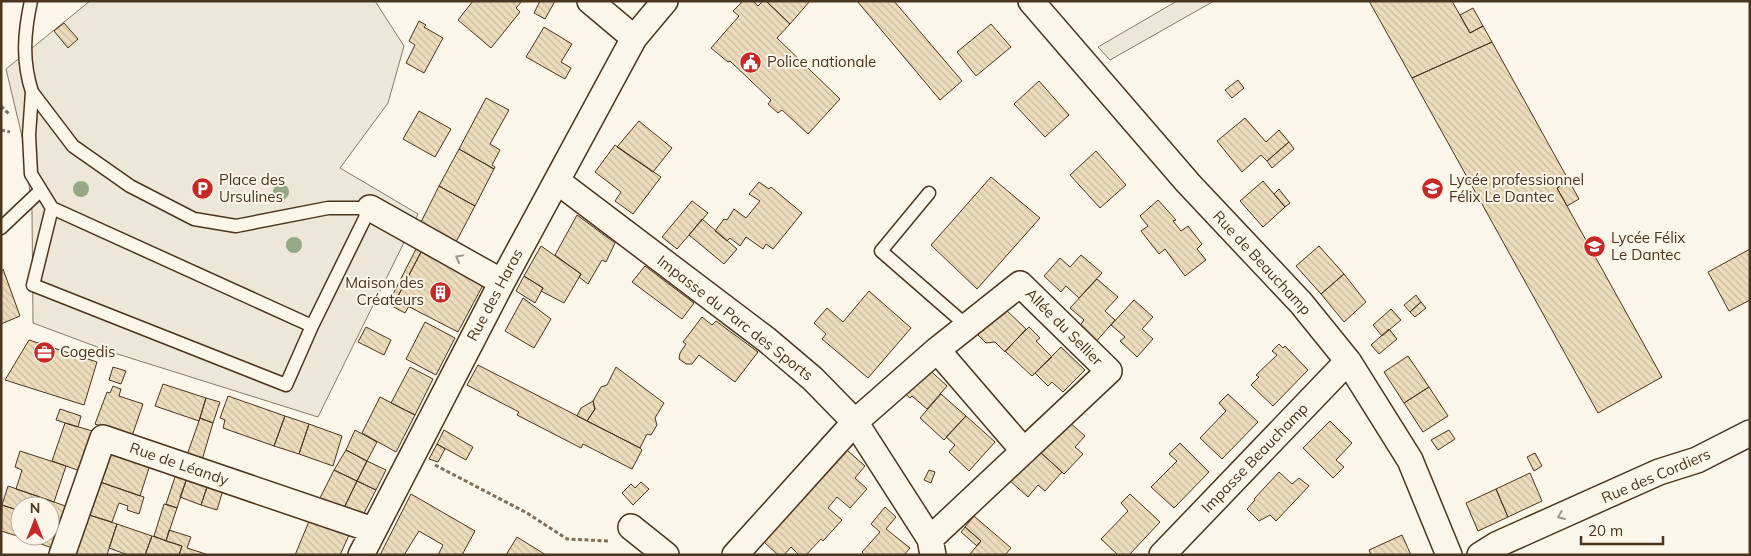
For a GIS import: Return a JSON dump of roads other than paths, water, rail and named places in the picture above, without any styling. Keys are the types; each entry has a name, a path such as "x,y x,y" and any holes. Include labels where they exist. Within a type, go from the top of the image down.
{"street":[{"path":"590,1 634,38"},
{"name":"Rue des Haras","path":"361,555 502,282 634,38 665,1"},
{"name":"Rue de Beauchamp","path":"1031,1 1188,184 1301,304 1348,361 1410,460 1449,555"},
{"name":"Impasse du Parc des Sports","path":"557,181 767,340 813,379 854,422 932,547"},
{"path":"370,208 502,282"},
{"name":"Allée du Sellier","path":"735,555 854,422 937,350 1020,284 1109,371 1024,451 932,547"},
{"path":"937,350 1024,451"},
{"name":"Impasse Beauchamp","path":"1162,555 1348,361"},
{"name":"Rue des Cordiers","path":"1480,555 1496,545 1659,472 1697,460 1750,433"},
{"name":"Rue de Léandy","path":"62,555 103,438 373,530"},
{"path":"631,526 659,548"}],"lane":[{"path":"31,1 27,20 24,57 26,75 32,92 73,146 130,186 194,219 236,226 328,208 370,208 312,326 286,385 33,285 52,208"},
{"path":"32,92 29,135 31,174 52,208 312,326"},
{"path":"1,228 41,190"},
{"path":"929,193 881,251 967,326"}],"place":[{"name":"Police nationale","path":"751,62"},
{"name":"Place des Ursulines","path":"203,189"},
{"name":"Lycée professionnel Félix Le Dantec","path":"1433,189"},
{"name":"Lycée Félix Le Dantec","path":"1595,247"},
{"name":"Maison des Créateurs","path":"440,292"},
{"name":"Cogedis","path":"44,352"}]}
